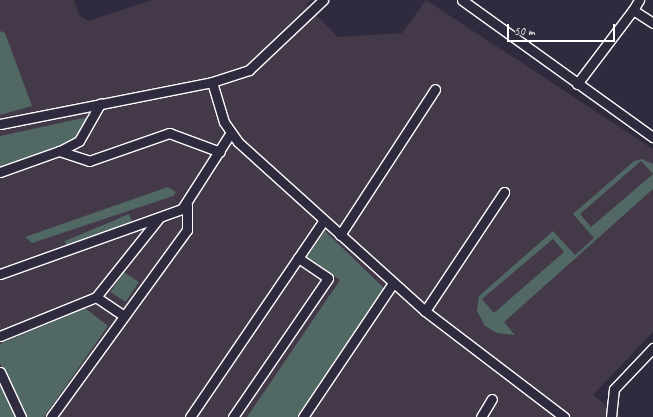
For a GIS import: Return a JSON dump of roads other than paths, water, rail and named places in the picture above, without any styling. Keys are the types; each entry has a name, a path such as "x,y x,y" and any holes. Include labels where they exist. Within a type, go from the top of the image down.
{"lane":[{"path":"0,124 212,82 248,70 323,0"},
{"path":"462,0 577,84 653,137"},
{"path":"577,84 639,0"},
{"path":"633,10 653,22"},
{"path":"212,82 230,134 425,312 564,417"},
{"path":"340,234 435,89"},
{"path":"0,172 59,151 79,141 100,104"},
{"path":"59,151 89,161 169,133 220,152"},
{"path":"51,417 187,230 187,205 230,134"},
{"path":"425,312 504,192"},
{"path":"0,274 159,218 187,205"},
{"path":"0,336 96,297 159,218"},
{"path":"190,417 324,220"},
{"path":"233,417 328,278 298,258"},
{"path":"303,417 393,283"},
{"path":"96,297 124,316"},
{"path":"611,417 614,389 653,348"},
{"path":"0,372 21,417"},
{"path":"481,417 492,399"}]}
